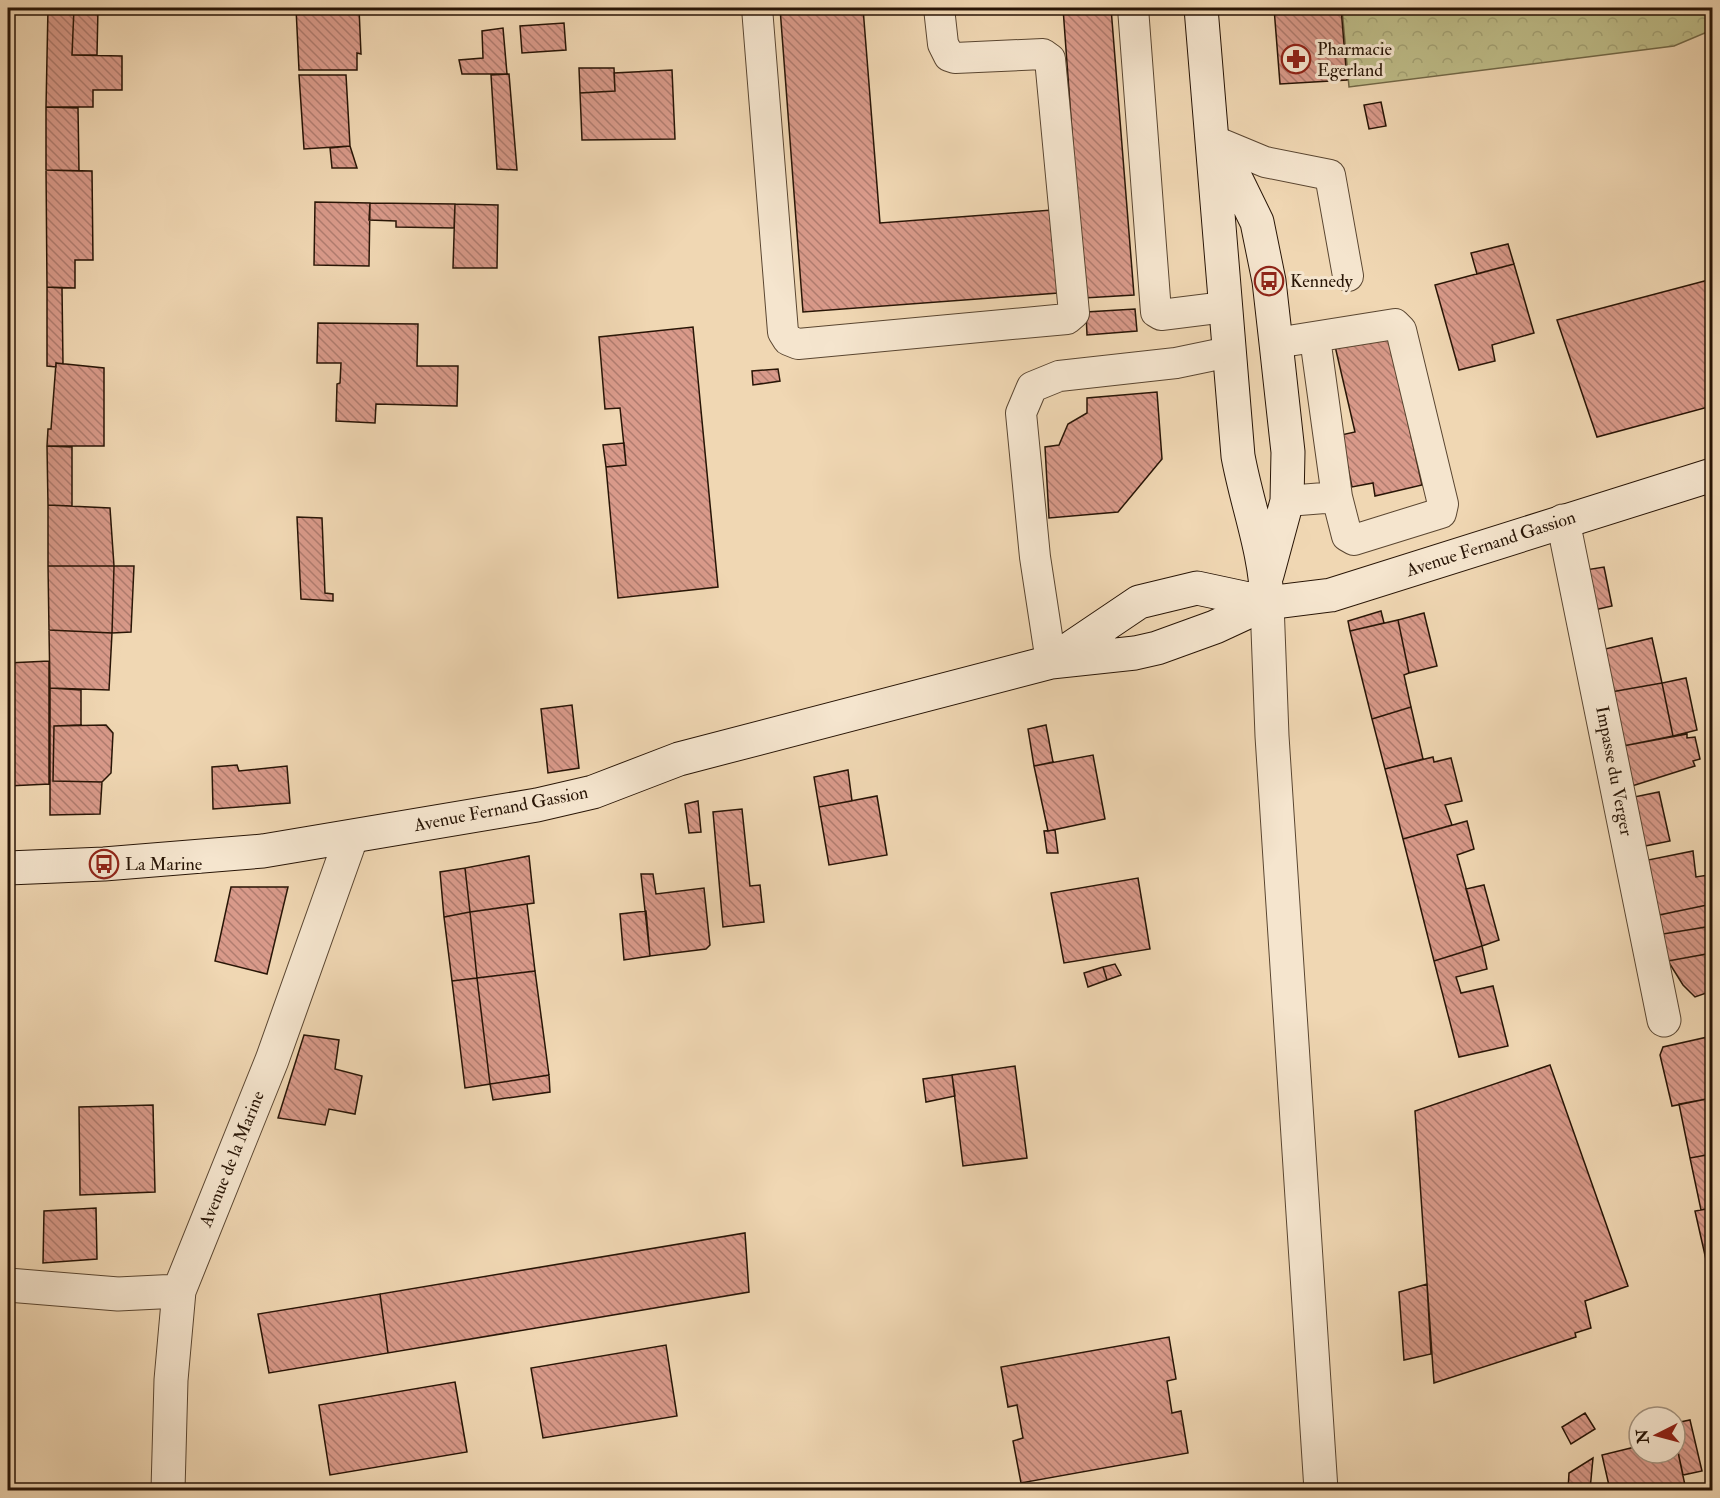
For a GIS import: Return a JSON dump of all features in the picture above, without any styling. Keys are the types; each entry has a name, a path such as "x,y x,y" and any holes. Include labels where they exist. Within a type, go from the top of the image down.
{"street":[{"path":"1201,8 1238,456 1267,589 1272,736 1320,1491"},
{"path":"1212,140 1238,181 1257,222 1269,282 1288,452 1287,501 1267,589"},
{"name":"Avenue Fernand Gassion","path":"1051,662 1139,602 1197,588 1267,589 1331,595 1713,475"},
{"name":"Impasse du Verger","path":"1563,521 1664,1020"},
{"name":"Avenue Fernand Gassion","path":"8,868 104,864 263,851 537,805 593,792 679,759 1051,662 1135,653 1157,648 1215,627 1267,589"},
{"name":"Avenue de la Marine","path":"168,1491 171,1380 179,1291 272,1060 351,838"},
{"path":"8,1285 118,1294 179,1291"}],"lane":[{"path":"757,8 783,332 788,340 798,344 1068,319 1074,314 1050,59 1043,54 955,58 949,56 944,44 939,8"},
{"path":"1133,8 1156,312 1161,315 1225,307"},
{"path":"1212,140 1265,162 1330,174 1348,276"},
{"path":"1276,342 1315,338 1395,324 1401,330 1443,504 1441,513 1354,540 1347,536 1337,497 1315,338"},
{"path":"1051,662 1035,557 1021,413 1032,387 1059,376 1176,363 1229,352"},
{"path":"1287,501 1337,497"}],"green space":[{"path":"1342,8 1712,8 1712,30 1674,46 1349,87"}],"building":[{"path":"48,8 74,8 72,55 122,56 122,90 93,90 93,107 46,107"},
{"path":"74,8 98,8 97,55 72,55"},
{"path":"296,8 359,8 361,54 357,53 357,70 299,70"},
{"path":"780,8 863,8 880,223 1052,210 1058,293 803,312"},
{"path":"1063,8 1111,8 1134,295 1084,298"},
{"path":"1274,8 1341,8 1347,80 1280,84"},
{"path":"564,23 566,50 522,53 520,26"},
{"path":"503,28 507,74 462,74 459,60 483,58 482,31"},
{"path":"579,68 614,68 615,91 580,93"},
{"path":"672,70 675,139 582,140 580,93 615,91 614,73"},
{"path":"509,74 517,170 497,169 491,75"},
{"path":"299,75 346,75 350,146 304,149"},
{"path":"1381,102 1386,126 1369,129 1364,105"},
{"path":"46,107 78,108 79,171 46,170"},
{"path":"350,146 357,168 332,168 330,148"},
{"path":"46,170 92,171 93,260 75,260 75,288 47,287"},
{"path":"315,202 370,203 369,266 314,265"},
{"path":"370,203 455,204 454,228 396,227 396,221 369,220"},
{"path":"455,204 498,205 497,268 453,268"},
{"path":"1508,244 1514,264 1477,274 1471,253"},
{"path":"1514,264 1534,333 1492,345 1495,361 1459,370 1435,285"},
{"path":"1712,279 1712,406 1597,437 1557,320"},
{"path":"47,287 62,288 63,364 56,363 56,367 47,366"},
{"path":"1135,309 1137,331 1087,335 1086,312"},
{"path":"318,323 418,324 417,366 458,366 457,406 376,404 375,423 336,421 337,384 340,383 341,363 317,363"},
{"path":"693,327 718,587 618,598 606,467 626,465 620,408 605,409 599,337"},
{"path":"1389,336 1422,485 1375,496 1373,483 1352,487 1341,435 1355,432 1335,346"},
{"path":"56,363 104,368 104,446 47,446 48,429 51,429"},
{"path":"778,369 780,381 753,385 752,371"},
{"path":"1157,392 1162,459 1118,512 1049,518 1045,447 1059,445 1068,424 1087,413 1087,398"},
{"path":"624,443 626,465 606,467 603,445"},
{"path":"47,446 72,447 72,506 48,505"},
{"path":"48,505 110,508 114,566 48,566"},
{"path":"297,517 322,518 325,593 333,594 333,601 301,599"},
{"path":"48,566 114,566 112,633 49,630"},
{"path":"114,566 134,566 131,632 112,633"},
{"path":"1604,567 1612,606 1594,610 1585,570"},
{"path":"1381,611 1384,623 1350,631 1348,621"},
{"path":"1424,613 1437,666 1409,673 1398,620"},
{"path":"1398,620 1409,673 1404,675 1411,707 1372,719 1350,631"},
{"path":"49,630 112,633 109,690 50,688"},
{"path":"1652,638 1662,683 1611,692 1601,650"},
{"path":"49,661 49,784 8,786 8,663"},
{"path":"1686,678 1697,730 1673,736 1662,683"},
{"path":"1662,683 1673,736 1623,746 1611,692"},
{"path":"50,688 81,690 81,725 54,726 53,781 102,782 100,814 50,815"},
{"path":"572,705 579,768 548,773 541,709"},
{"path":"1411,707 1423,759 1385,769 1372,719"},
{"path":"106,725 113,733 111,773 102,782 53,781 54,726"},
{"path":"1046,725 1053,762 1034,766 1028,729"},
{"path":"1687,734 1687,738 1695,737 1700,759 1693,761 1695,766 1632,786 1623,746"},
{"path":"1093,755 1105,819 1048,831 1034,766"},
{"path":"1433,757 1434,762 1451,758 1462,801 1445,805 1452,825 1403,839 1385,769"},
{"path":"237,765 239,771 287,766 290,803 213,809 212,767"},
{"path":"848,770 852,801 819,807 814,777"},
{"path":"1659,792 1670,841 1645,846 1634,797"},
{"path":"877,796 887,855 829,865 819,807"},
{"path":"698,801 701,832 689,833 685,804"},
{"path":"742,809 750,886 760,885 764,922 723,927 713,812"},
{"path":"1467,821 1474,849 1457,855 1482,946 1434,961 1403,839"},
{"path":"1055,830 1058,853 1047,853 1044,831"},
{"path":"1693,851 1696,877 1708,875 1712,904 1659,915 1648,860"},
{"path":"529,856 534,903 470,912 465,868"},
{"path":"465,868 470,912 444,917 440,872"},
{"path":"641,874 653,874 656,894 704,888 710,945 706,949 650,956"},
{"path":"1712,874 1712,899 1708,875"},
{"path":"1138,878 1150,949 1064,963 1051,893"},
{"path":"1484,885 1499,940 1482,946 1466,889"},
{"path":"231,887 288,887 267,974 215,961"},
{"path":"527,904 535,971 477,978 470,912"},
{"path":"1712,904 1712,926 1663,934 1659,915"},
{"path":"646,911 650,956 624,960 620,914"},
{"path":"470,912 477,978 452,981 444,917"},
{"path":"1712,926 1712,953 1668,961 1663,934"},
{"path":"1482,946 1487,969 1456,977 1461,993 1493,986 1508,1046 1459,1057 1434,961"},
{"path":"1712,953 1712,991 1695,997 1683,985 1668,961"},
{"path":"1115,964 1121,975 1107,980 1103,967"},
{"path":"1103,967 1107,980 1088,987 1084,973"},
{"path":"535,971 549,1075 490,1084 477,978"},
{"path":"477,978 490,1084 465,1088 452,981"},
{"path":"8,1019 12,1019 14,1118 8,1118"},
{"path":"304,1035 339,1040 335,1069 362,1076 355,1114 329,1109 325,1125 278,1118"},
{"path":"1712,1036 1712,1098 1672,1106 1660,1055 1663,1047"},
{"path":"1550,1065 1628,1286 1585,1301 1591,1328 1575,1333 1576,1337 1434,1383 1415,1111"},
{"path":"1015,1066 1027,1158 963,1166 952,1075"},
{"path":"549,1075 550,1092 493,1100 490,1084"},
{"path":"952,1075 955,1096 926,1102 923,1079"},
{"path":"1712,1098 1712,1154 1690,1158 1679,1104"},
{"path":"153,1105 155,1192 80,1195 79,1107"},
{"path":"1712,1154 1712,1208 1701,1210 1690,1158"},
{"path":"96,1208 97,1259 43,1263 44,1211"},
{"path":"1712,1208 1712,1263 1707,1264 1695,1211"},
{"path":"745,1233 749,1292 388,1353 380,1294"},
{"path":"1427,1284 1431,1354 1404,1360 1399,1292"},
{"path":"380,1294 388,1353 269,1373 258,1314"},
{"path":"1169,1337 1176,1379 1167,1381 1172,1413 1181,1411 1188,1453 1021,1483 1013,1441 1023,1438 1017,1405 1008,1407 1001,1367"},
{"path":"666,1345 677,1416 543,1438 531,1368"},
{"path":"455,1382 467,1452 330,1475 319,1405"},
{"path":"1585,1413 1595,1429 1571,1444 1562,1427"},
{"path":"1690,1420 1702,1471 1683,1475 1681,1465 1687,1465 1687,1421"},
{"path":"1627,1449 1627,1465 1681,1465 1686,1490 1610,1490 1602,1455"},
{"path":"1593,1458 1590,1490 1568,1490 1569,1473"},
{"path":"621,1484 623,1490 588,1490"},
{"path":"1487,1485 1496,1490 1470,1490 1483,1486"}],"place":[{"name":"Pharmacie Egerland","path":"1296,59"},
{"name":"Kennedy","path":"1269,281"},
{"name":"La Marine","path":"104,864"}]}
